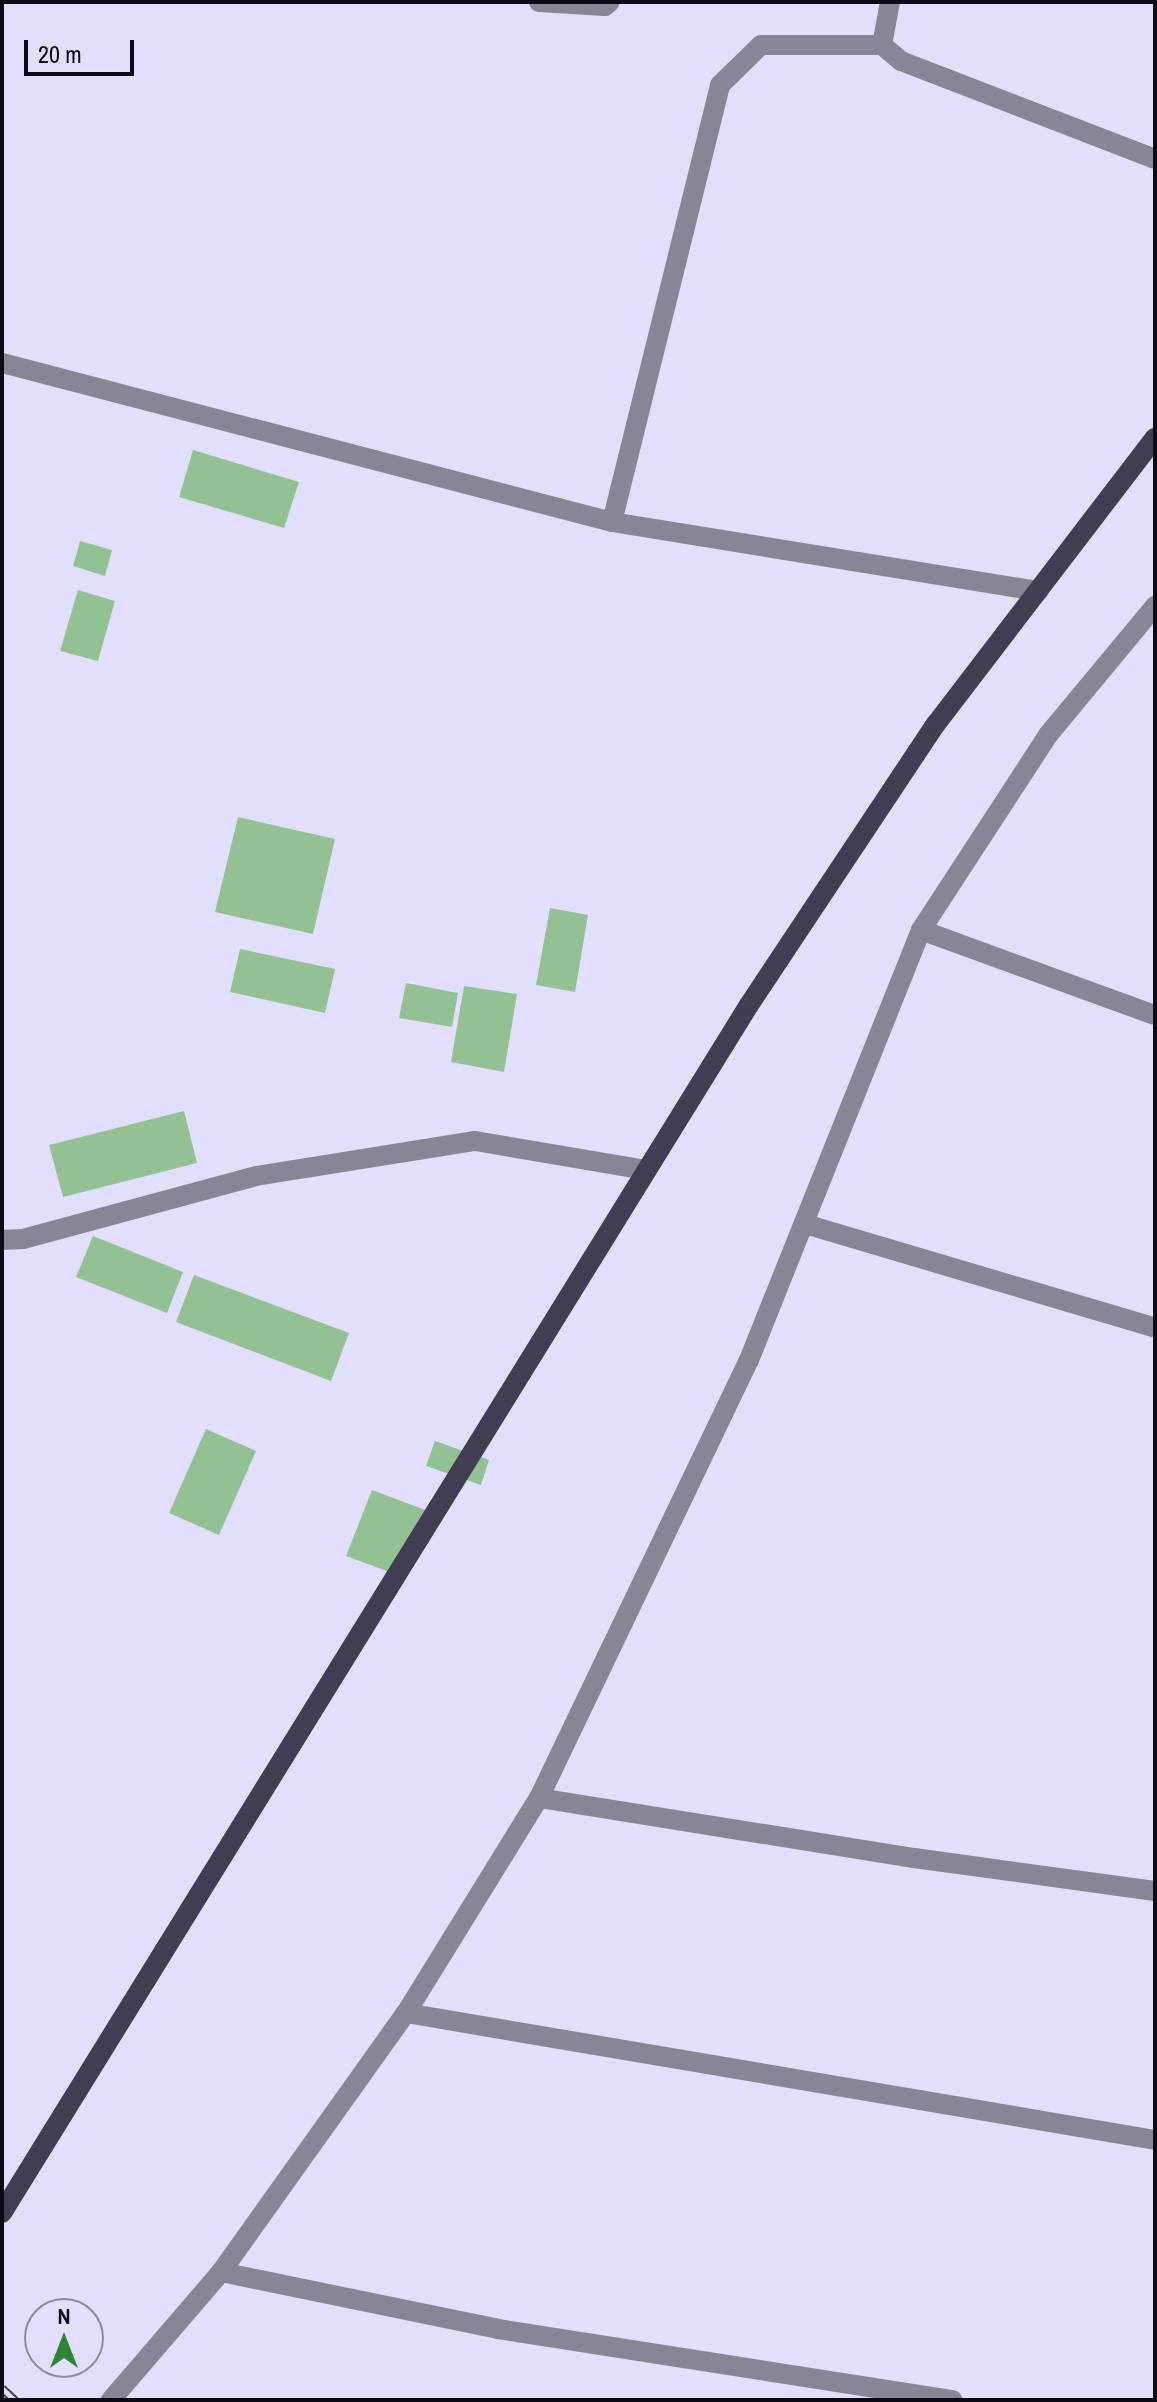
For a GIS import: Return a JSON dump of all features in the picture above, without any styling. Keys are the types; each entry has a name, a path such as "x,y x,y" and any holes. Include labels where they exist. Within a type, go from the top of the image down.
{"main road":[{"path":"2,2213 749,1005 936,724 1155,438"}],"street":[{"path":"539,2 605,6 610,2"},
{"path":"882,45 890,2"},
{"path":"612,522 720,85 761,45 882,45 901,61 1155,159"},
{"path":"2,363 612,522 1038,591"},
{"path":"111,2400 221,2272 434,1974 539,1798 736,1389 921,930 1048,735 1155,606"},
{"path":"921,930 1155,1015"},
{"path":"2,1240 23,1239 256,1176 475,1141 647,1170"},
{"path":"805,1224 1155,1328"},
{"path":"539,1798 914,1858 1155,1891"},
{"path":"406,2013 1155,2140"},
{"path":"221,2272 498,2329 952,2400"}],"building":[{"path":"193,450 299,482 284,528 179,497"},
{"path":"80,541 112,550 105,576 73,566"},
{"path":"78,590 115,601 98,661 60,651"},
{"path":"238,817 335,839 313,934 215,912"},
{"path":"550,908 588,915 575,992 536,985"},
{"path":"240,949 335,969 325,1013 230,992"},
{"path":"406,983 458,993 452,1027 399,1018"},
{"path":"464,986 517,994 504,1072 451,1062"},
{"path":"184,1111 197,1163 63,1197 49,1145"},
{"path":"93,1236 183,1272 167,1313 76,1277"},
{"path":"194,1275 349,1333 331,1381 176,1322"},
{"path":"206,1429 256,1451 219,1535 169,1513"},
{"path":"435,1441 489,1460 481,1485 426,1466"},
{"path":"372,1490 428,1511 403,1577 346,1556"}],"railway":[{"path":"2,2388 15,2400"}]}
